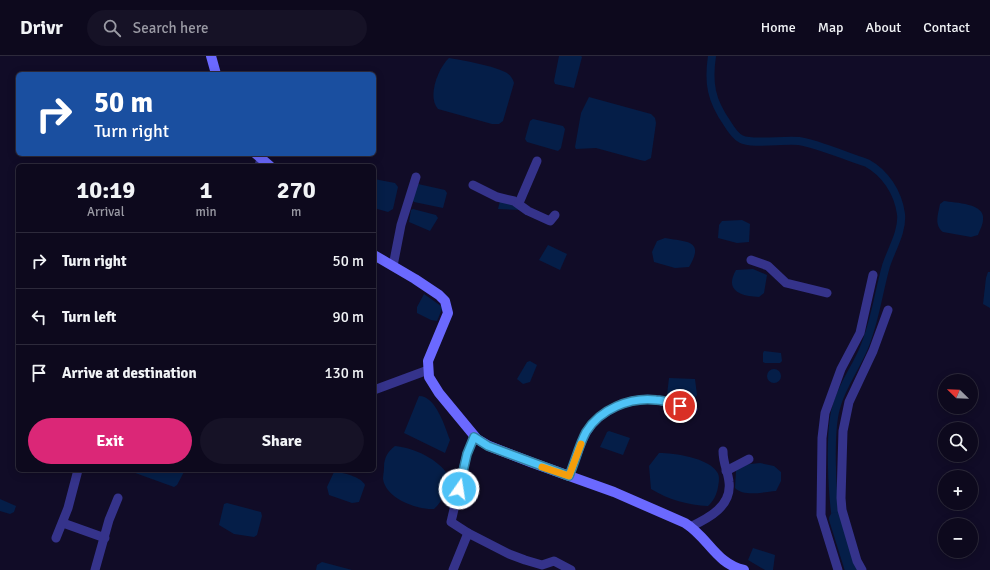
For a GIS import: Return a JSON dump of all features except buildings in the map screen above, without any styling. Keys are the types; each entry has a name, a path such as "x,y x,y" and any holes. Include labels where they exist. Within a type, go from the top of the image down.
{"street":[{"path":"211,56 215,72"},
{"path":"518,203 537,161"},
{"path":"393,266 401,225 416,177"},
{"path":"473,185 497,197 518,203 528,211 550,221 555,215"},
{"path":"376,256 439,295 445,301 448,313 428,361 428,370 432,383 474,437 488,446 620,494 690,526 725,563 744,570"},
{"path":"751,260 768,266 786,283 827,293"},
{"path":"838,570 821,515 822,450 825,413 841,369 860,333 873,275"},
{"path":"862,570 855,556 842,510 843,431 849,402 873,351 888,310"},
{"path":"376,389 428,370"},
{"path":"569,476 585,434 599,417 611,408 630,402 656,400 693,409"},
{"path":"474,437 467,454 452,522 468,533 519,558 542,564 554,561 571,570"},
{"path":"690,526 707,519 723,504 728,493 729,482 723,464 722,451"},
{"path":"726,471 750,459"},
{"path":"56,538 63,524 77,472"},
{"path":"95,570 109,520 118,498"},
{"path":"63,524 105,538"},
{"path":"453,570 468,533"}],"water":[{"path":"559,56 582,57 574,88 555,84 554,81"},
{"path":"449,58 502,70 510,76 514,83 503,121 499,124 492,124 438,109 435,104 434,97 435,83 441,68"},
{"path":"589,97 651,114 655,118 656,123 651,158 645,161 596,148 576,149 575,147 581,113"},
{"path":"533,119 563,126 565,129 561,148 558,151 527,142 525,139 530,121"},
{"path":"376,179 395,183 398,187 393,209 388,212 376,209"},
{"path":"418,184 445,190 447,193 443,208 414,202 412,200"},
{"path":"500,201 506,201 520,210 498,209"},
{"path":"944,201 962,203 980,210 983,214 983,220 978,235 971,237 943,232 940,229 938,226 938,216 940,204"},
{"path":"413,209 436,215 438,218 430,231 409,222 411,210"},
{"path":"742,220 750,224 749,242 737,243 718,238 719,225 722,221"},
{"path":"665,238 686,242 694,247 695,252 689,267 675,268 654,262 652,252 657,241"},
{"path":"548,245 567,254 560,270 539,260"},
{"path":"753,269 767,275 764,293 759,297 741,294 733,288 733,277 736,270"},
{"path":"988,272 990,272 990,308 983,304"},
{"path":"424,294 441,306 442,309 437,321 431,320 417,313 417,307"},
{"path":"764,351 781,353 782,361 780,363 763,362"},
{"path":"530,361 537,365 530,382 523,384 517,379 527,362"},
{"path":"771,369 777,369 781,373 781,379 777,383 771,383 767,379 767,373"},
{"path":"669,378 695,379 697,395 694,399 688,401 668,398"},
{"path":"419,396 425,397 430,401 439,413 450,440 445,453 404,433"},
{"path":"609,431 630,438 623,455 600,447 607,432"},
{"path":"395,446 410,449 425,455 439,464 449,476 444,494 434,509 420,508 404,502 396,498 385,486 383,479 385,461 388,452"},
{"path":"659,453 691,457 713,467 718,474 719,481 716,495 708,506 679,501 651,489 649,466"},
{"path":"760,463 774,466 781,472 781,481 776,491 748,493 739,491 735,488 736,471 741,465"},
{"path":"133,472 184,472 177,485 174,487"},
{"path":"334,472 351,476 363,482 365,485 359,502 352,503 329,495 327,487"},
{"path":"0,499 16,506 14,512 10,514 0,511"},
{"path":"227,503 261,512 262,516 257,535 254,537 234,534 219,525 224,504"},
{"path":"753,548 775,555 773,570 765,570 748,560"},
{"path":"322,562 352,570 316,570 317,565"}],"waterway":[{"path":"712,56 710,75 714,99 722,115 739,138 753,142 799,141 825,148 867,163 874,167 885,178 890,184 897,198 901,214 900,227 886,266 871,329 860,357 841,393 836,408 832,432 832,479 836,519"},
{"path":"836,519 852,570"}],"slow traffic":[{"path":"542,467 569,476 581,444"}],"route":[{"path":"459,489 467,454 474,437 488,446 569,476 585,434 599,417 611,408 630,402 656,400 680,406"}]}
